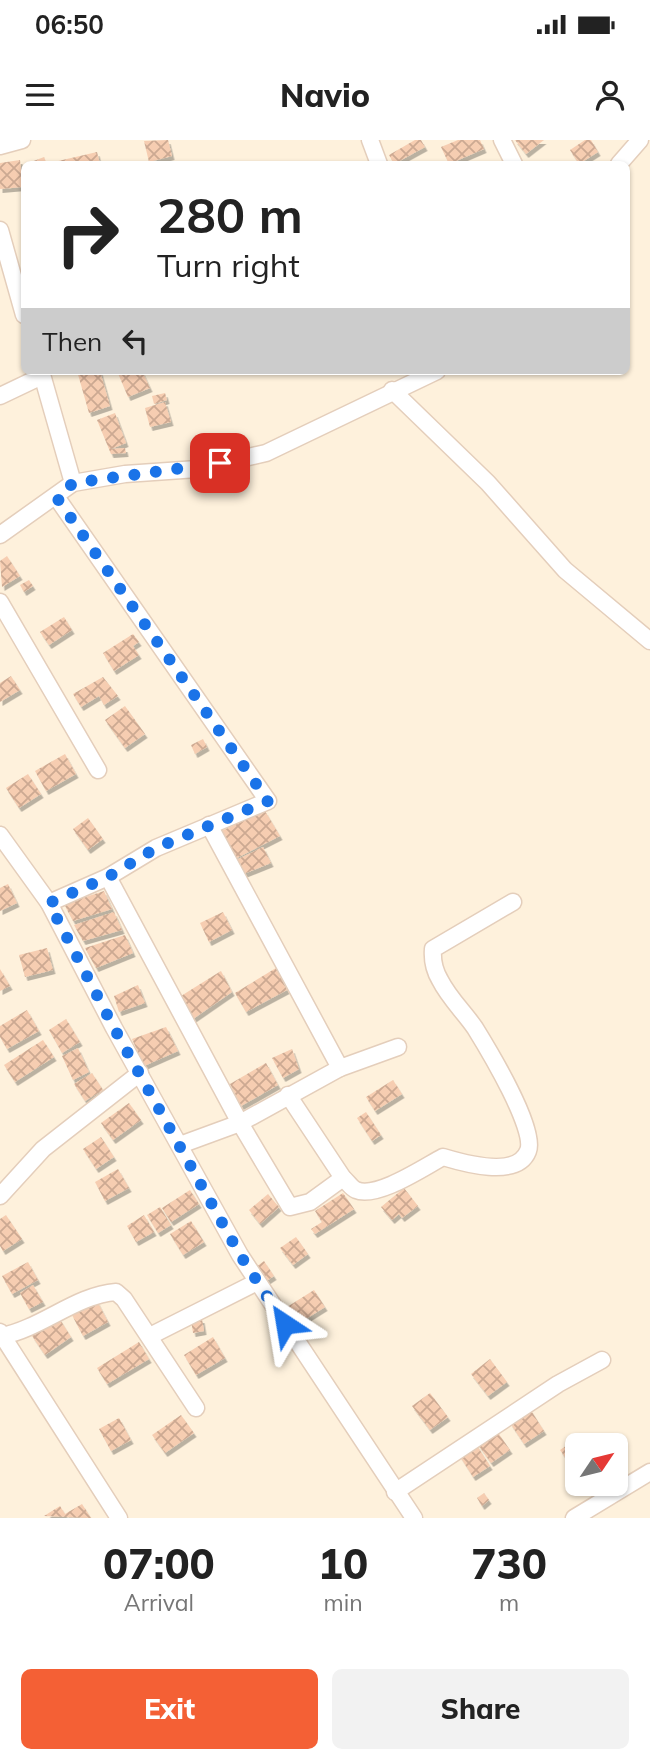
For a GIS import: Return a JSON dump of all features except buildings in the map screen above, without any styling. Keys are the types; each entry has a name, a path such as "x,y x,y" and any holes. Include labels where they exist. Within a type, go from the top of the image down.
{"street":[{"path":"0,146 22,140"},
{"path":"370,140 378,161"},
{"path":"502,140 512,161"},
{"path":"622,161 639,140"},
{"path":"0,230 21,304"},
{"path":"0,396 39,375"},
{"path":"41,375 73,483"},
{"path":"0,535 57,498 73,483 125,474 197,468 266,453 428,375"},
{"path":"392,390 488,483 565,570 650,641"},
{"path":"49,903 108,877 156,848 268,801 57,498"},
{"path":"0,603 98,770"},
{"path":"209,825 341,1068"},
{"path":"0,835 49,903 257,1282 414,1518"},
{"path":"108,877 240,1122 290,1207 310,1202 343,1178"},
{"path":"288,1095 343,1178 355,1190 366,1191 389,1186 443,1157 480,1167 499,1167 521,1160 528,1151 530,1139 513,1096 475,1028 440,981 432,962 432,949 513,902"},
{"path":"180,1145 240,1122 341,1068 398,1047"},
{"path":"0,1196 43,1149 140,1073"},
{"path":"150,1336 257,1282"},
{"path":"119,1518 1,1334 25,1331 101,1293 116,1292 150,1336 196,1408"},
{"path":"396,1492 558,1384 602,1360"},
{"path":"574,1518 650,1472"}],"route":[{"path":"220,463 73,483 57,498 118,590 206,710 268,801 156,848 108,877 49,903 114,1028 240,1255 285,1324"}]}
